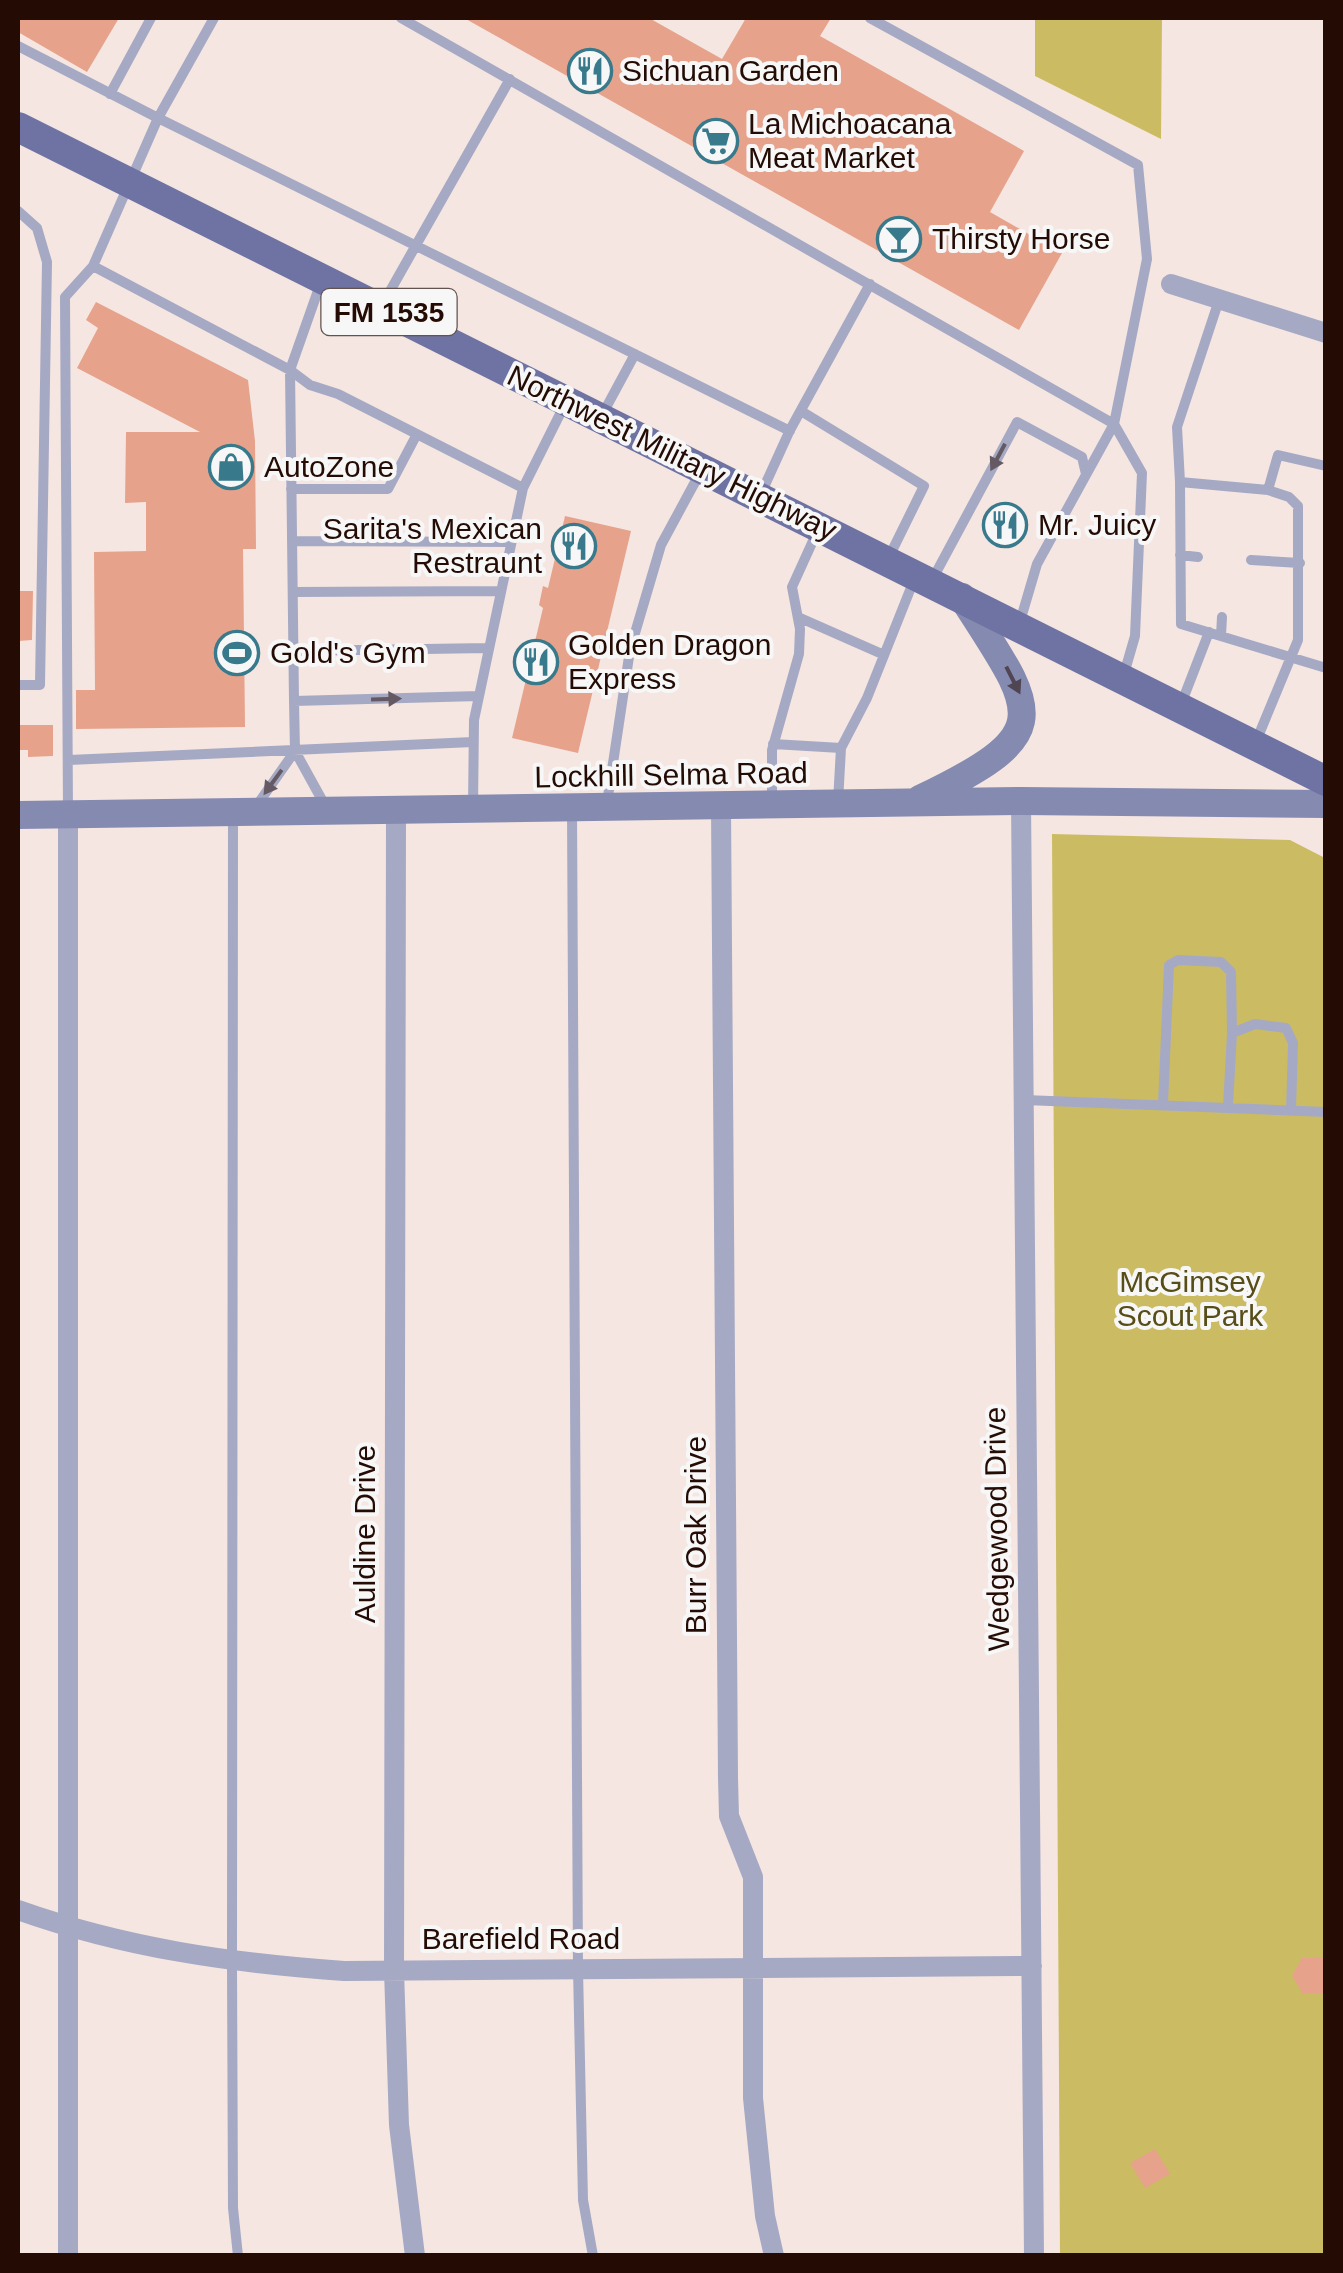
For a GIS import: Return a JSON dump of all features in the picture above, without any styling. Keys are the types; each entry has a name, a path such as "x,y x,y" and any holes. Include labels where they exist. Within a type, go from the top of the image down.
{"main road":[{"name":"Northwest Military Highway","path":"18,128 1326,781"},
{"path":"908,804 993,762 1017,736 1022,698 962,597"},
{"name":"Lockhill Selma Road","path":"18,815 1021,802 1326,804"}],"street":[{"path":"1171,284 1326,332"},
{"name":"Wedgewood Drive","path":"1021,802 1034,2256"},
{"name":"Burr Oak Drive","path":"721,807 729,1816 753,1877 753,2098 765,2216 774,2256"},
{"name":"Auldine Drive","path":"396,811 394,1970 399,2125 415,2256"},
{"path":"68,814 68,2256"},
{"name":"Barefield Road","path":"18,1910 70,1929 232,1963 394,1970 1032,1966"}],"lane":[{"path":"110,94 151,18"},
{"path":"68,814 65,297 93,266 126,182 214,18"},
{"path":"401,18 1114,424 1142,472 1135,636 1122,678"},
{"path":"870,18 1138,165 1147,259 1114,424 1037,564 1019,626"},
{"path":"18,46 418,249 790,430"},
{"path":"381,308 418,249 510,80"},
{"path":"18,211 37,228 46,262 40,685 18,685"},
{"path":"93,266 290,370 310,385 338,394 523,488"},
{"path":"322,279 290,370 295,752 328,812"},
{"path":"760,496 790,430 870,284"},
{"path":"1219,299 1176,427 1181,624 1326,668"},
{"path":"601,418 636,354"},
{"path":"473,810 479,696 523,488 566,400"},
{"path":"801,410 924,486 887,560"},
{"path":"838,805 841,748 867,698 882,654 1017,422 1082,457 1086,474"},
{"path":"292,488 388,489 417,434"},
{"path":"1268,490 1278,455 1326,466"},
{"path":"606,808 630,650 660,545 702,468"},
{"path":"1180,482 1268,490 1288,497 1298,506 1298,640 1254,745"},
{"path":"772,806 773,744 800,654 792,588 820,526"},
{"path":"292,541 512,542"},
{"path":"1180,556 1198,557"},
{"path":"1251,560 1300,563"},
{"path":"293,592 501,590"},
{"path":"798,617 882,654"},
{"path":"1222,617 1222,636"},
{"path":"1180,708 1209,632"},
{"path":"294,651 489,648"},
{"path":"294,701 479,696"},
{"path":"69,760 474,742"},
{"path":"773,744 841,748"},
{"path":"238,2256 232,2208 232,1963 242,812 295,752"},
{"path":"572,810 578,1969 583,2200 592,2256"},
{"path":"1163,1104 1169,964 1178,960 1221,962 1232,972 1228,1106"},
{"path":"1232,1033 1254,1024 1286,1028 1293,1043 1291,1111"},
{"path":"1024,1100 1326,1112"}],"green space":[{"path":"1035,18 1162,18 1161,139 1035,76"},
{"name":"McGimsey Scout Park","path":"1052,834 1290,840 1325,858 1325,2255 1060,2255"}],"building":[{"path":"18,18 119,18 87,72 18,32"},
{"path":"464,18 649,18 722,59 746,18 831,18 820,36 1024,151 990,212 1062,253 1019,330"},
{"path":"96,302 248,380 255,441 256,549 243,549 245,727 76,729 76,690 95,690 94,552 146,551 146,502 125,503 126,432 200,432 77,368 98,328 86,320"},
{"path":"565,516 631,531 578,753 512,738 543,608 539,605 543,586 548,588"},
{"path":"18,591 33,591 32,640 18,641"},
{"path":"18,725 53,725 53,756 28,757 28,750 18,750"},
{"path":"1326,1957 1326,1994 1303,1994 1292,1976 1302,1958"},
{"path":"1155,2149 1170,2174 1145,2188 1130,2163"}],"place":[{"name":"Sichuan Garden","path":"590,71"},
{"name":"La Michoacana Meat Market","path":"716,141"},
{"name":"Thirsty Horse","path":"899,239"},
{"name":"AutoZone","path":"231,467"},
{"name":"Mr. Juicy","path":"1005,525"},
{"name":"Sarita's Mexican Restraunt","path":"574,546"},
{"name":"Gold's Gym","path":"237,653"},
{"name":"Golden Dragon Express","path":"536,662"}]}
